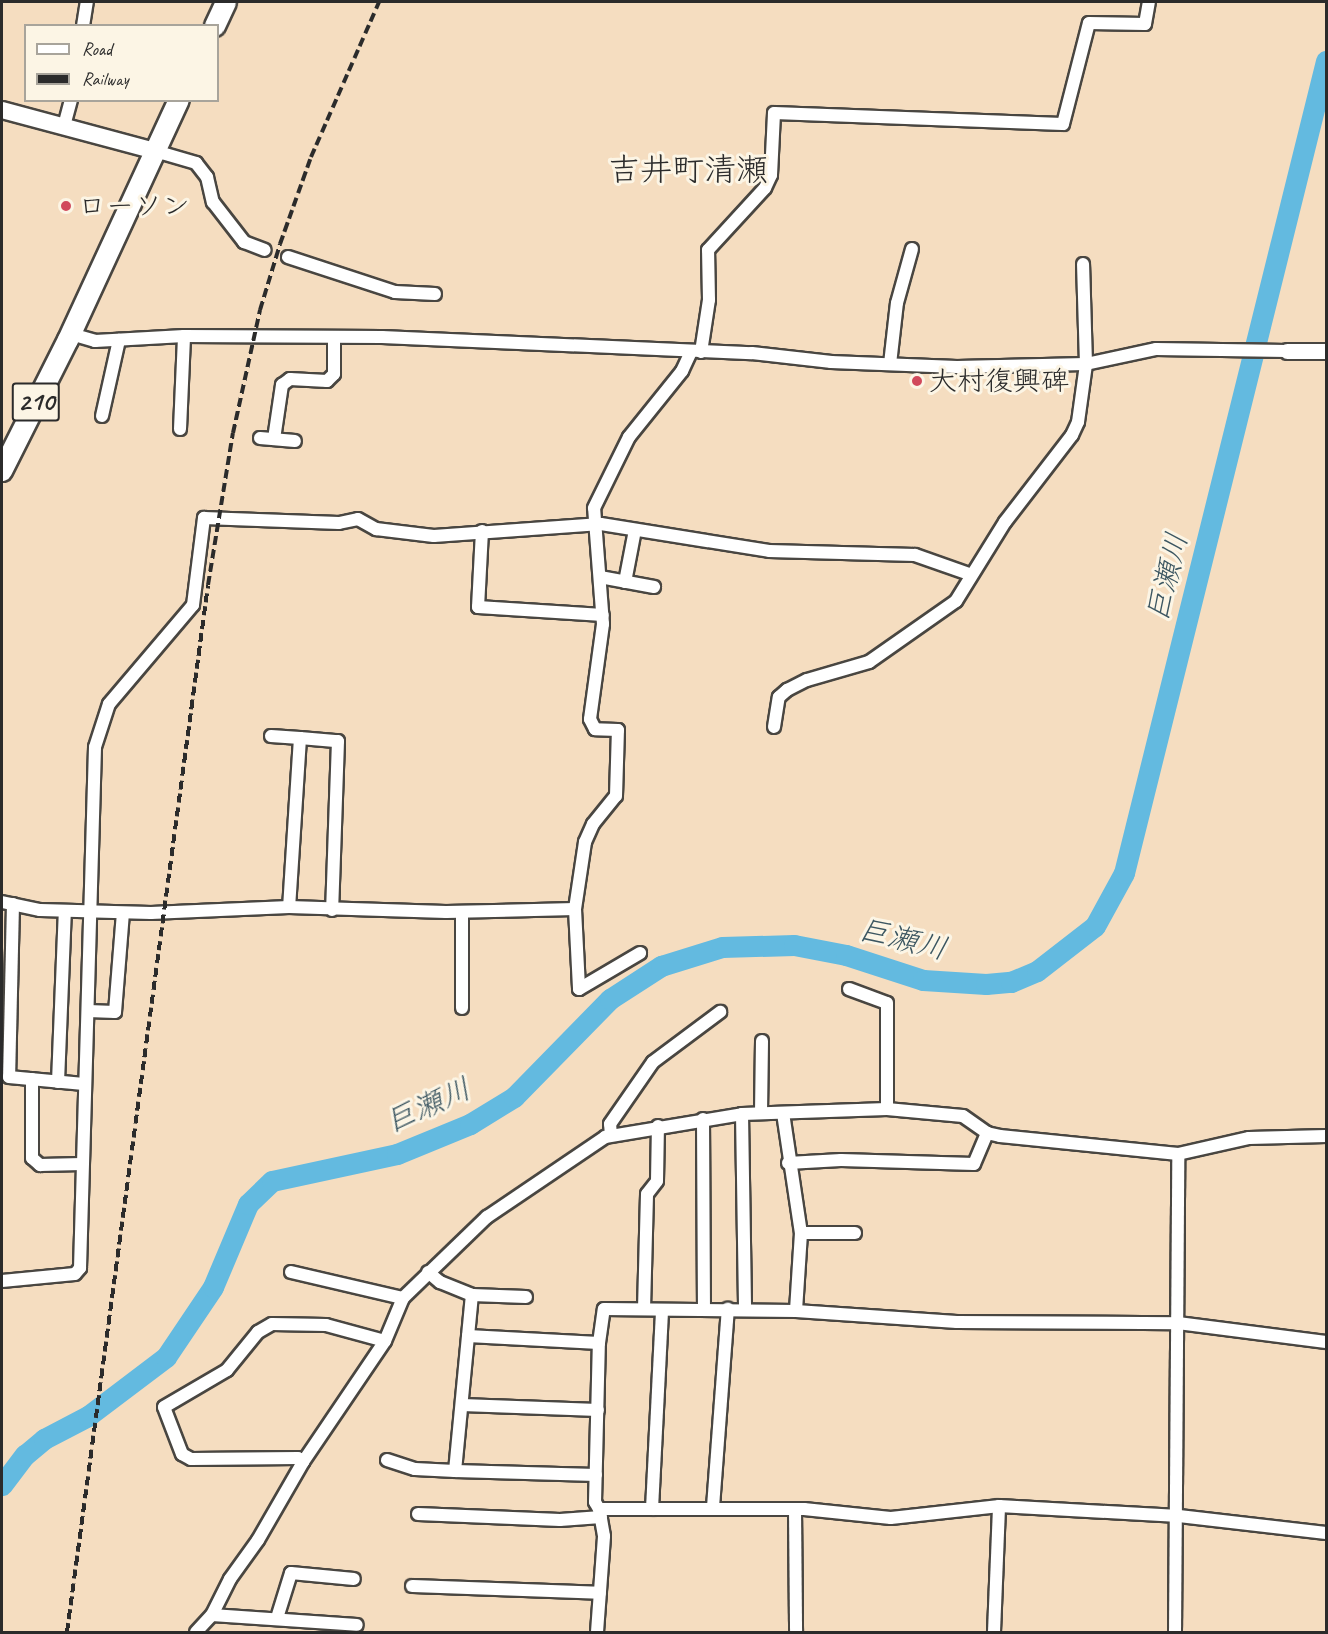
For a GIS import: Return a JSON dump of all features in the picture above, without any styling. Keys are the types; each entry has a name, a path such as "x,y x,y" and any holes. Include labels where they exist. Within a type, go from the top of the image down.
{"highway":[{"path":"216,24 226,2"},
{"name":"210","path":"2,471 70,334 178,102"}],"main road":[{"path":"2,110 155,151"}],"street":[{"path":"83,24 87,2"},
{"path":"640,953 579,989 576,909 585,842 592,824 616,796 618,730 594,729 590,719 603,615 593,520 629,437 696,352 709,300 708,249 765,188 771,175 774,113 1063,124 1089,23 1145,24 1149,2"},
{"path":"64,126 70,102"},
{"path":"155,151 196,163 207,177 213,202 244,242 265,250"},
{"path":"891,364 897,303 912,249"},
{"path":"288,257 395,292 435,294"},
{"path":"774,727 779,697 787,690 807,680 855,669 899,645 956,601 969,574 1072,435 1078,422 1086,364 1083,264"},
{"path":"70,334 95,341 184,336 334,337 696,352 891,364 1086,364 1156,349 1326,351"},
{"path":"180,429 184,336"},
{"path":"274,439 282,385 290,379 327,381 334,374 334,337"},
{"path":"102,416 119,340"},
{"path":"260,438 295,441"},
{"path":"2,1281 75,1274 80,1268 84,1084 93,912 92,776 100,723 110,704 193,605 204,518 339,523 358,519 376,529 413,536 593,520 636,530 769,551 915,555 969,574"},
{"path":"625,582 636,530"},
{"path":"482,531 478,607 603,615"},
{"path":"600,577 654,587"},
{"path":"272,736 338,741 332,910"},
{"path":"289,908 300,738"},
{"path":"84,1084 5,1078 7,903 65,911 123,913 289,908 462,912 576,909"},
{"path":"58,1082 65,911"},
{"path":"462,912 462,1008"},
{"path":"88,1011 114,1012 123,913"},
{"path":"849,988 887,1003 887,1109"},
{"path":"611,1135 610,1124 652,1062 720,1012"},
{"path":"761,1113 762,1041"},
{"path":"32,1079 32,1158 40,1165 82,1164"},
{"path":"196,1632 212,1615 230,1579 258,1540 303,1462 385,1341 403,1298 428,1272 518,1193 611,1135 742,1114 887,1109 963,1116 987,1133 1178,1154 1249,1138 1326,1136"},
{"path":"783,1113 788,1163 801,1233 796,1311"},
{"path":"742,1114 745,1310"},
{"path":"703,1119 704,1309"},
{"path":"644,1309 647,1194 657,1180 657,1126"},
{"path":"788,1163 841,1160 974,1164 987,1133"},
{"path":"1175,1632 1179,1516 1178,1154"},
{"path":"801,1233 855,1233"},
{"path":"291,1272 403,1298"},
{"path":"428,1272 440,1282 472,1295 526,1297"},
{"path":"455,1471 472,1295"},
{"path":"597,1632 604,1536 600,1513 594,1502 599,1342 604,1309 796,1311 957,1322 1178,1323 1326,1342"},
{"path":"652,1509 662,1310"},
{"path":"713,1508 728,1310"},
{"path":"303,1462 298,1458 191,1460 182,1454 164,1407 227,1370 258,1332 272,1324 326,1325 385,1341"},
{"path":"468,1336 599,1342"},
{"path":"462,1405 598,1410"},
{"path":"387,1460 416,1469 596,1475"},
{"path":"993,1632 999,1506"},
{"path":"418,1514 560,1520 600,1513 713,1508 795,1509 891,1518 999,1506 1179,1516 1326,1533"},
{"path":"795,1509 796,1632"},
{"path":"277,1618 291,1572 354,1579"},
{"path":"412,1586 600,1593"},
{"path":"212,1615 357,1625"}],"waterway":[{"name":"巨瀬川","path":"2,1485 25,1455 44,1439 88,1416 166,1357 213,1287 248,1204 272,1181 397,1154 470,1124 514,1097 610,999 661,966 722,947 794,945 846,955 923,980 986,984 1011,982 1037,971 1095,926 1124,873 1326,61"}],"railway":[{"path":"67,1632 208,585 233,433 260,310 280,244 311,157 379,2"}],"place":[{"name":"ローソン","path":"66,206"},
{"name":"大村復興碑","path":"917,381"}],"district":[{"name":"吉井町清瀬","path":"688,170"}]}
